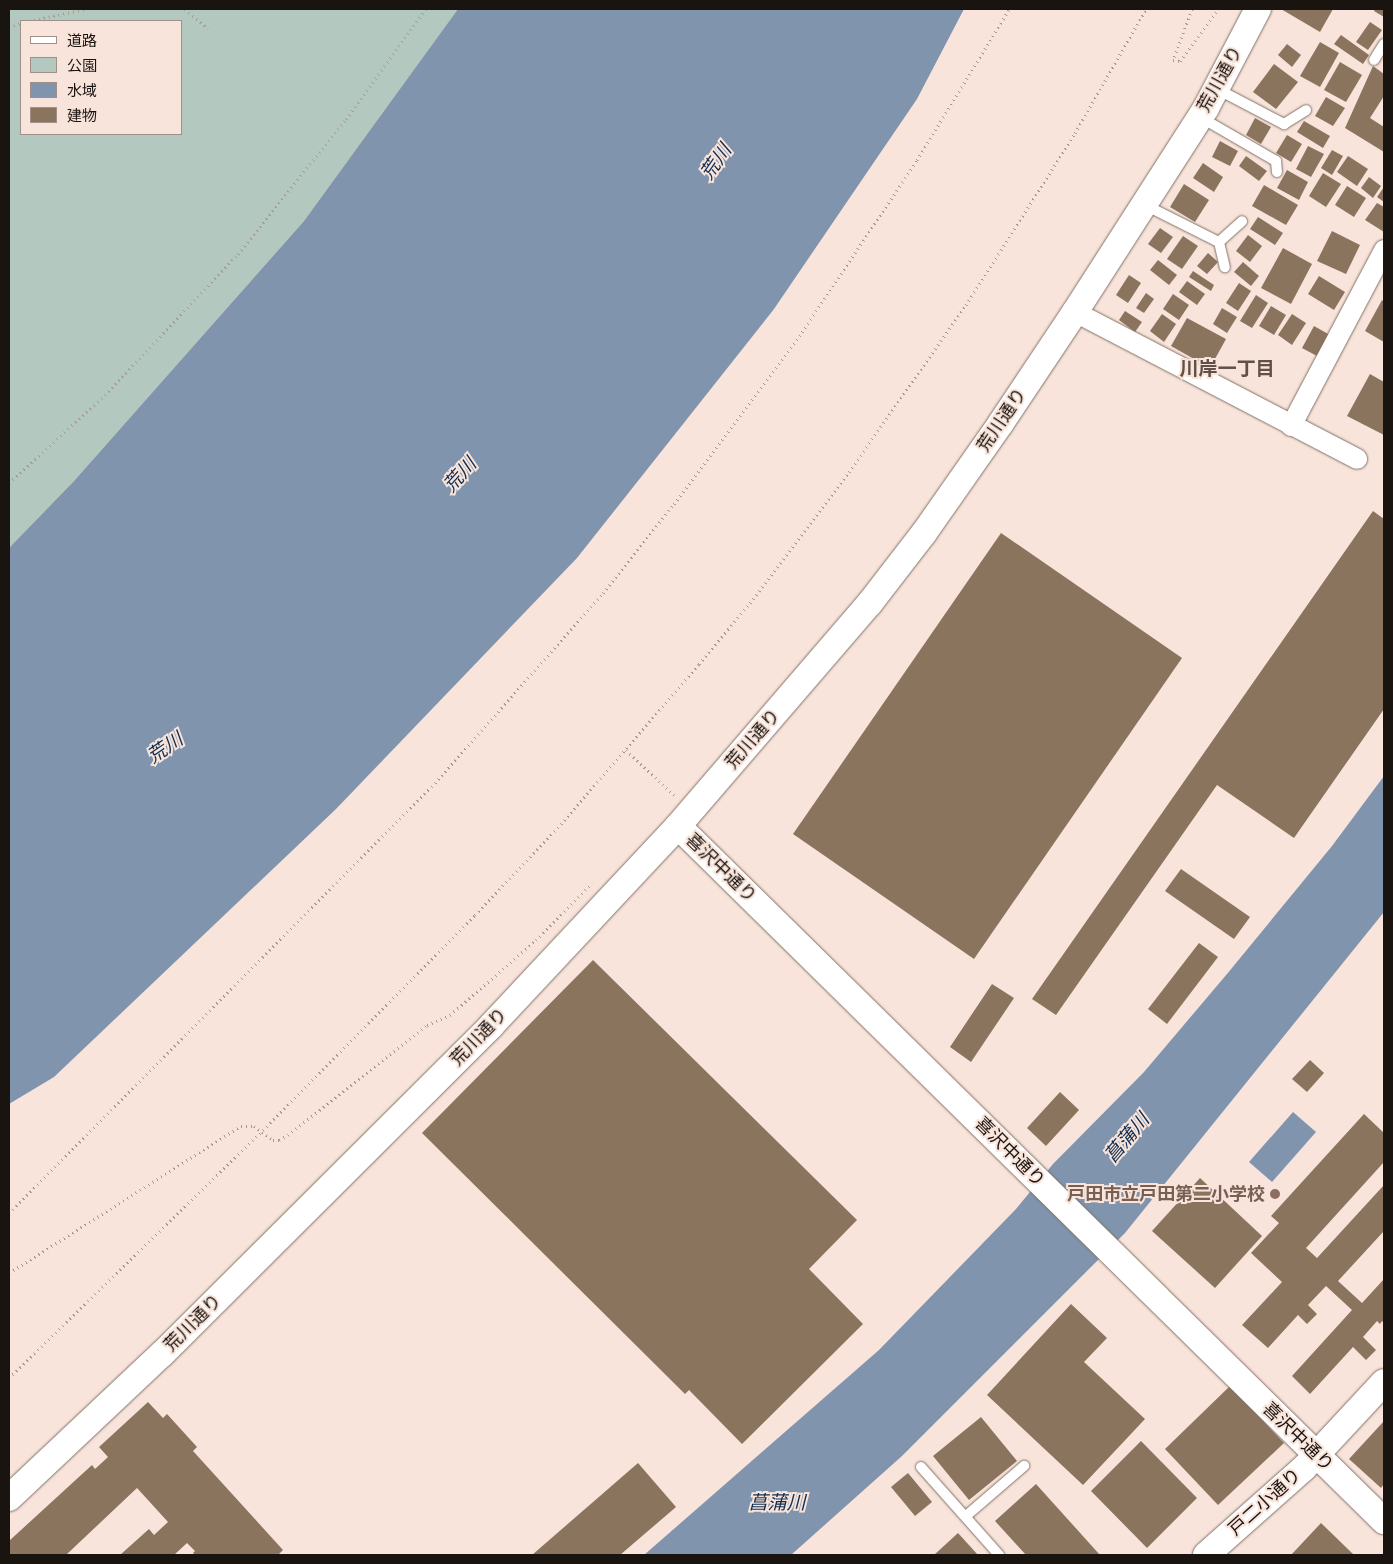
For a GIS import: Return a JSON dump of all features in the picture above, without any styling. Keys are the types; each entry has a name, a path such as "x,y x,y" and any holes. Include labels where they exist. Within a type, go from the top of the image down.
{"street":[{"name":"荒川通り","path":"9,1498 136,1379 490,1026 685,818 870,603 924,533 1001,423 1075,312 1217,89 1258,9"},
{"path":"1291,426 1384,250"},
{"path":"1075,312 1291,426 1358,458"},
{"name":"喜沢中通り","path":"685,818 1033,1175 1384,1521"},
{"name":"戸二小通り","path":"1206,1555 1317,1455 1384,1382"}],"lane":[{"path":"1374,60 1384,44"},
{"path":"1217,89 1284,124 1306,110"},
{"path":"1200,117 1276,161 1277,172"},
{"path":"1144,204 1219,242 1225,267"},
{"path":"1219,242 1242,221"},
{"path":"966,1516 1024,1466"},
{"path":"921,1467 999,1555"}],"path":[{"path":"34,20 86,9"},
{"path":"185,9 208,28"},
{"path":"9,483 104,395 238,254 346,119 426,9"},
{"path":"9,1213 435,783 603,593 704,465 802,332 918,160 1009,9"},
{"path":"9,1378 263,1130 475,915 626,750 750,604 849,472 966,304 1025,213 1116,63 1146,9"},
{"path":"1192,9 1173,60 1180,61 1218,9"},
{"path":"626,750 685,818"},
{"path":"9,1273 241,1126 254,1126 263,1130 273,1140 279,1140 288,1135 427,1026 450,1015 536,940 598,877"}],"green space":[{"path":"9,9 458,9 304,221 74,481 9,548"}],"water":[{"name":"荒川","path":"458,9 964,9 917,99 774,309 577,558 336,809 54,1077 9,1104 9,548 74,481 304,221"},
{"name":"菖蒲川","path":"1384,776 1384,912 1125,1233 902,1456 791,1555 644,1555 879,1350 1016,1209 1053,1164 1144,1072 1332,846"},
{"path":"1293,1112 1316,1132 1272,1182 1249,1162"}],"building":[{"path":"1281,9 1333,9 1320,32"},
{"path":"1375,9 1384,9 1384,17 1374,11"},
{"path":"1370,22 1382,30 1368,50 1356,42"},
{"path":"1341,35 1369,55 1363,64 1334,44"},
{"path":"1320,42 1339,53 1320,87 1300,76"},
{"path":"1287,44 1301,55 1292,67 1278,55"},
{"path":"1340,62 1362,75 1346,102 1324,90"},
{"path":"1274,64 1298,82 1276,109 1253,92"},
{"path":"1373,66 1384,74 1384,96 1370,118 1384,127 1384,152 1345,128"},
{"path":"1326,97 1345,108 1333,126 1315,116"},
{"path":"1255,118 1271,127 1261,144 1246,135"},
{"path":"1304,121 1330,136 1323,148 1297,132"},
{"path":"1287,135 1302,144 1291,162 1276,153"},
{"path":"1220,141 1238,151 1230,166 1212,157"},
{"path":"1308,146 1324,154 1311,177 1296,169"},
{"path":"1332,150 1343,156 1332,175 1321,168"},
{"path":"1246,156 1267,171 1259,181 1239,166"},
{"path":"1348,156 1368,169 1357,186 1337,172"},
{"path":"1203,163 1223,177 1214,192 1193,178"},
{"path":"1287,170 1308,182 1299,200 1277,188"},
{"path":"1323,173 1341,184 1326,207 1309,196"},
{"path":"1369,177 1381,186 1373,198 1361,188"},
{"path":"1184,184 1209,200 1195,222 1170,207"},
{"path":"1264,185 1298,205 1286,225 1252,206"},
{"path":"1347,186 1366,198 1354,217 1335,205"},
{"path":"1384,187 1384,202 1377,197"},
{"path":"1377,203 1384,207 1384,232 1365,220"},
{"path":"1258,217 1283,233 1275,245 1250,229"},
{"path":"1160,228 1173,237 1161,253 1148,244"},
{"path":"1332,231 1360,245 1346,274 1317,261"},
{"path":"1248,235 1262,246 1250,262 1236,251"},
{"path":"1183,236 1198,246 1182,269 1167,259"},
{"path":"1283,248 1312,264 1291,304 1261,288"},
{"path":"1208,253 1218,262 1207,274 1197,266"},
{"path":"1158,260 1177,275 1169,285 1150,270"},
{"path":"1243,262 1259,276 1251,286 1234,272"},
{"path":"1193,271 1214,285 1211,291 1189,277"},
{"path":"1129,275 1141,283 1128,303 1116,295"},
{"path":"1319,276 1345,292 1334,310 1308,294"},
{"path":"1187,281 1205,294 1197,305 1179,292"},
{"path":"1239,283 1251,291 1238,311 1226,303"},
{"path":"1146,293 1154,299 1144,313 1136,308"},
{"path":"1173,294 1189,305 1179,320 1163,309"},
{"path":"1256,295 1268,303 1252,328 1240,321"},
{"path":"1382,300 1384,302 1384,342 1365,331"},
{"path":"1271,306 1286,315 1274,335 1259,326"},
{"path":"1222,308 1237,317 1227,333 1213,324"},
{"path":"1125,311 1142,322 1135,332 1119,320"},
{"path":"1162,314 1176,324 1164,342 1150,331"},
{"path":"1292,314 1306,323 1292,345 1278,335"},
{"path":"1187,318 1226,339 1210,368 1171,346"},
{"path":"1314,326 1330,335 1317,356 1302,348"},
{"path":"1370,374 1384,382 1384,435 1347,416"},
{"path":"1373,511 1384,519 1384,709 1294,838 1217,785 1056,1015 1032,999"},
{"path":"1001,533 1182,658 974,959 793,834"},
{"path":"1181,869 1250,917 1234,939 1165,891"},
{"path":"1199,943 1218,957 1167,1024 1148,1009"},
{"path":"593,960 857,1220 809,1269 863,1324 742,1444 689,1390 685,1394 422,1133"},
{"path":"992,984 1014,998 971,1062 950,1047"},
{"path":"1310,1060 1324,1073 1307,1092 1292,1079"},
{"path":"1060,1092 1079,1110 1046,1146 1027,1128"},
{"path":"1364,1114 1384,1133 1384,1162 1306,1248 1317,1258 1384,1185 1384,1231 1338,1281 1362,1303 1384,1279 1384,1323 1382,1321 1380,1324 1377,1321 1363,1337 1376,1350 1366,1360 1353,1347 1310,1394 1292,1376 1352,1310 1326,1286 1308,1305 1317,1314 1307,1324 1298,1315 1268,1348 1242,1325 1282,1282 1251,1253 1279,1223 1271,1216"},
{"path":"1200,1178 1262,1236 1215,1288 1152,1231"},
{"path":"1071,1304 1107,1338 1084,1362 1145,1419 1083,1485 987,1395"},
{"path":"1230,1386 1284,1443 1218,1505 1165,1449"},
{"path":"148,1402 163,1418 167,1414 197,1447 193,1451 283,1550 278,1555 195,1555 193,1553 195,1551 187,1543 174,1555 120,1555 149,1529 154,1535 168,1522 137,1488 66,1555 9,1555 9,1541 92,1465 95,1469 108,1457 99,1447"},
{"path":"981,1417 1017,1461 969,1500 933,1456"},
{"path":"1384,1421 1384,1484 1381,1488 1349,1459"},
{"path":"1141,1441 1197,1498 1147,1548 1091,1491"},
{"path":"638,1463 676,1507 620,1555 532,1555"},
{"path":"908,1473 932,1502 915,1516 891,1487"},
{"path":"1036,1484 1100,1555 1026,1555 995,1521"},
{"path":"1321,1523 1354,1555 1291,1555"},
{"path":"958,1533 978,1555 934,1555"}],"place":[{"name":"戸田市立戸田第二小学校","path":"1275,1194"}],"district":[{"name":"川岸一丁目","path":"1227,369"}]}
